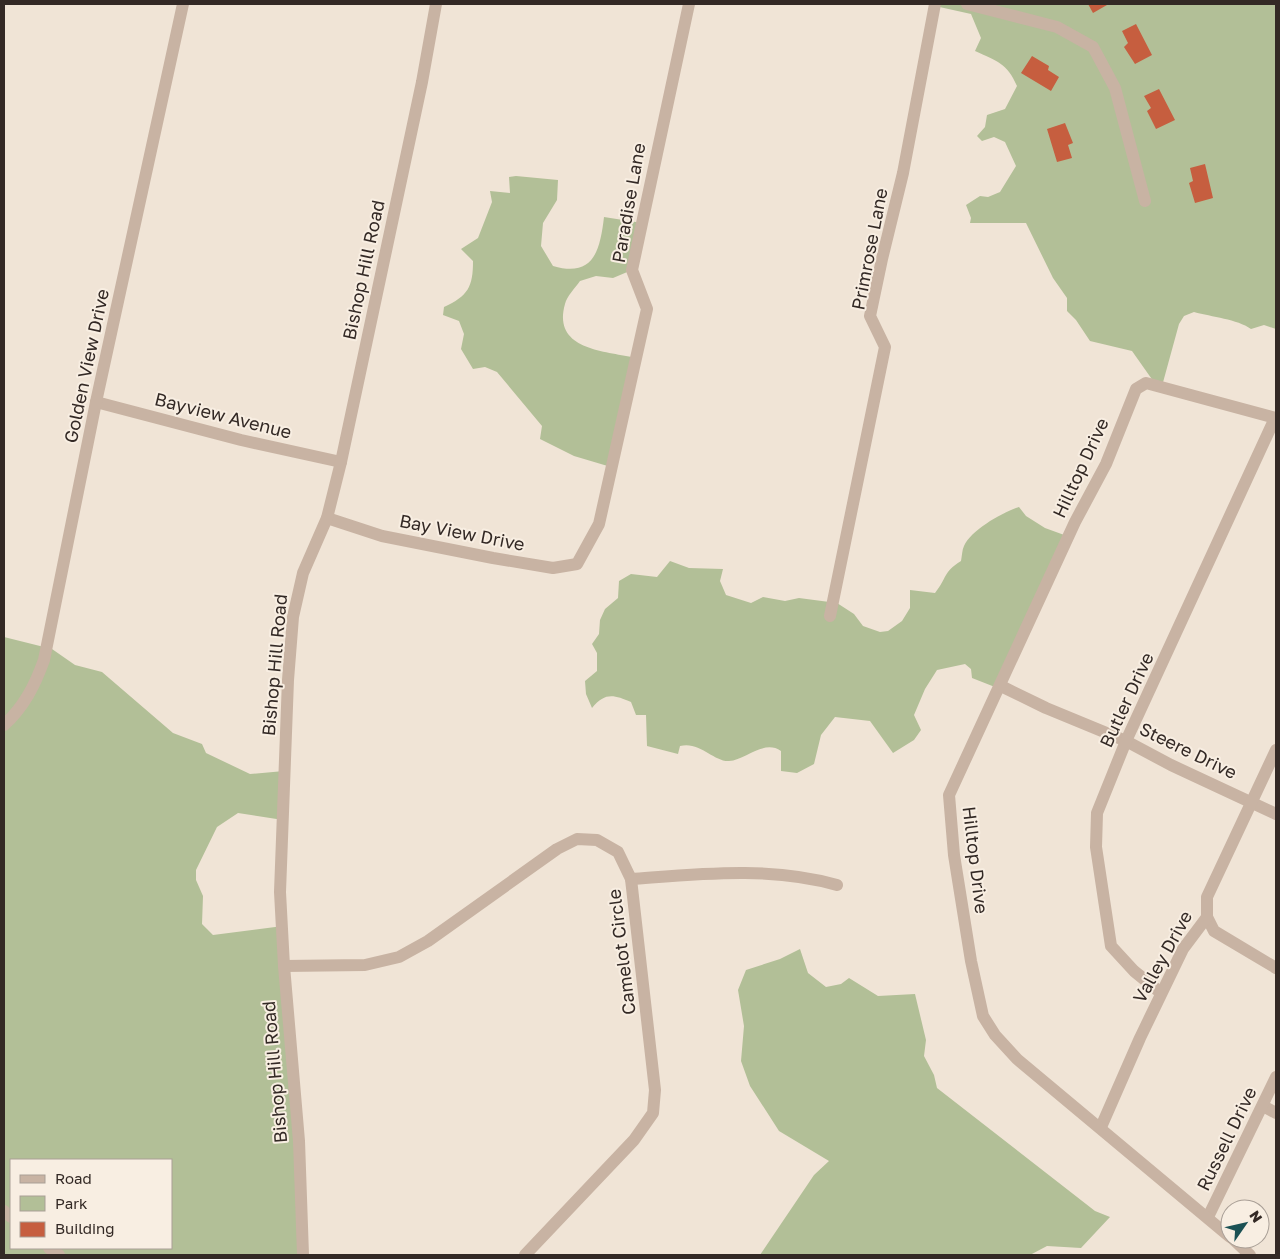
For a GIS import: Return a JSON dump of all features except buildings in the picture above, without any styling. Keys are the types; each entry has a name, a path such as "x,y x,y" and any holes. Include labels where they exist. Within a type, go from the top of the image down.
{"street":[{"name":"Golden View Drive","path":"4,725 24,703 35,684 44,660 96,402 183,4"},
{"name":"Bishop Hill Road","path":"303,1255 299,1141 284,966 281,847 288,680 293,617 303,573 327,518 341,462 422,82 436,4"},
{"name":"Paradise Lane","path":"585,550 598,524 648,309 632,270 688,4"},
{"name":"Primrose Lane","path":"830,616 885,346 870,316 903,173 931,4"},
{"path":"967,4 1057,27 1093,47 1115,88 1145,201"},
{"name":"Hilltop Drive","path":"1220,1228 1017,1059 995,1035 983,1016 971,961 954,855 949,795 1001,686 1075,522 1106,464 1136,389 1146,383 1276,418"},
{"name":"Bayview Avenue","path":"96,402 241,440 341,462"},
{"name":"Butler Drive","path":"1161,993 1134,971 1111,946 1096,847 1097,813 1126,740 1276,418"},
{"name":"Bay View Drive","path":"327,518 382,536 553,568 577,564 585,550"},
{"name":"Steere Drive","path":"1001,686 1046,708 1126,740 1171,765 1276,814"},
{"name":"Valley Drive","path":"1101,1127 1161,993 1183,949 1207,917 1207,897 1276,750"},
{"name":"Camelot Circle","path":"284,966 365,965 399,957 428,941 557,849 577,839 597,840 618,852 631,879 655,1090 653,1113 634,1140 525,1255"},
{"path":"631,879 708,873 774,873 810,877 837,885"},
{"path":"1207,917 1214,931 1276,968"},
{"name":"Russell Drive","path":"1208,1217 1276,1077"},
{"path":"1263,1106 1276,1113"}],"green space":[{"path":"926,4 1276,4 1276,329 1264,325 1251,329 1232,321 1194,312 1184,316 1179,324 1162,386 1156,385 1132,351 1090,341 1076,320 1067,311 1067,298 1053,278 1026,223 970,223 971,218 966,205 980,196 988,197 1000,192 1016,166 1005,142 994,137 982,141 977,136 985,127 987,115 1005,109 1017,86 1005,67 975,51 981,38 971,14"},
{"path":"509,177 558,180 557,200 543,223 541,246 553,266 567,269 578,268 586,264 597,250 604,217 642,223 632,270 613,278 596,276 580,281 566,301 563,319 566,331 573,339 584,346 636,358 611,467 574,456 540,439 542,426 497,372 485,367 473,369 461,349 464,334 459,321 443,315 444,307 459,299 470,284 473,261 461,249 478,238 492,202 490,191 510,193"},
{"path":"1019,507 1026,516 1045,528 1067,536 1000,689 972,678 971,669 965,664 937,670 925,689 914,715 921,730 914,740 893,753 870,721 835,717 821,735 814,764 797,773 781,771 781,751 775,748 768,747 729,761 718,758 694,746 687,745 680,746 678,754 647,746 646,715 636,715 631,702 610,696 601,699 592,708 586,694 585,681 597,671 597,653 592,644 599,634 600,620 605,609 618,598 619,581 631,574 657,577 670,561 689,568 723,569 720,581 726,595 751,603 763,597 785,601 799,598 837,603 854,614 863,626 880,632 888,631 902,621 910,608 910,590 935,593 948,572 961,561 964,546 973,534 996,517"},
{"path":"4,637 52,649 75,665 102,672 173,733 202,744 206,753 250,774 284,771 283,820 238,813 217,827 196,870 196,880 203,896 202,924 213,935 283,926 303,1255 4,1255"},
{"path":"800,949 808,973 826,987 841,984 849,978 878,996 915,994 926,1040 924,1056 934,1075 937,1088 1095,1211 1110,1217 1081,1248 1047,1246 1030,1255 760,1255 814,1175 829,1161 779,1131 750,1086 741,1061 744,1026 738,990 746,970 780,959"}]}
